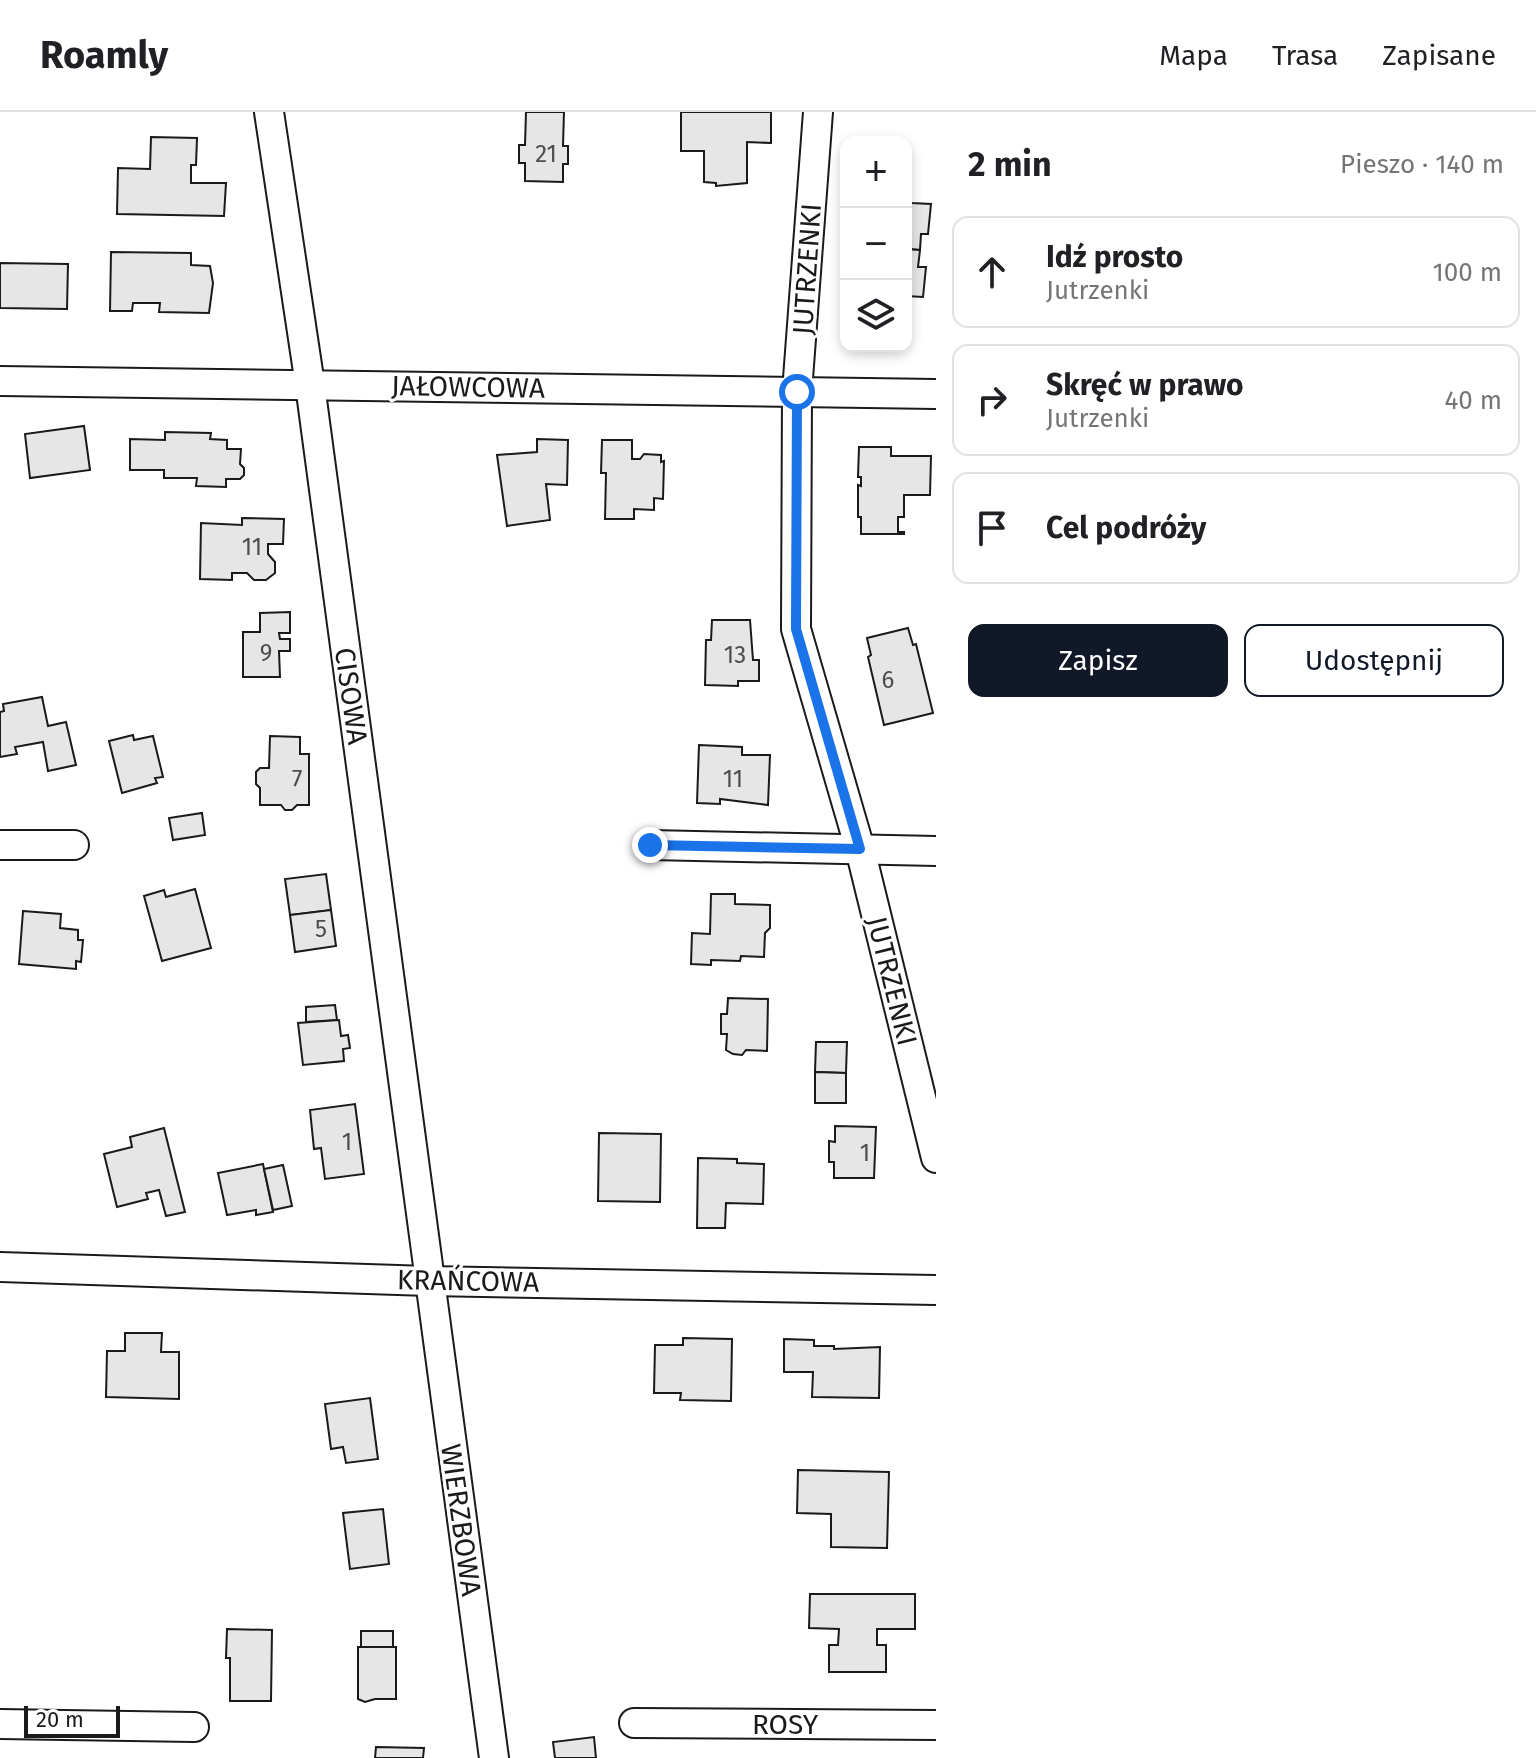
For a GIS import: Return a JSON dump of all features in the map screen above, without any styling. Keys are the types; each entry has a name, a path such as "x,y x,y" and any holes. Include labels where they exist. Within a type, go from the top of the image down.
{"street":[{"name":"CISOWA","path":"269,112 310,385 428,1281"},
{"name":"JUTRZENKI","path":"818,112 797,392 796,629 860,849 936,1158"},
{"name":"JAŁOWCOWA","path":"0,381 936,394"},
{"path":"0,845 74,845"},
{"path":"650,845 936,851"},
{"name":"KRAŃCOWA","path":"0,1267 428,1281 936,1290"},
{"name":"WIERZBOWA","path":"428,1281 494,1758"},
{"name":"ROSY","path":"634,1723 936,1725"},
{"path":"0,1724 194,1727"}],"building":[{"path":"526,112 564,112 563,146 568,146 568,164 563,164 563,182 525,181 525,163 519,163 519,145 525,145"},
{"path":"681,112 771,112 771,143 747,142 747,183 716,186 716,183 704,182 704,151 681,151"},
{"path":"151,137 197,138 196,165 191,165 191,183 226,183 224,216 117,214 118,168 150,169"},
{"path":"912,203 931,204 928,234 921,234 920,250 912,249"},
{"path":"912,249 920,250 918,267 926,267 923,297 912,296"},
{"path":"111,252 191,253 191,265 210,266 213,283 209,313 159,312 160,303 133,303 132,311 110,311"},
{"path":"0,263 68,264 67,309 0,308"},
{"path":"84,426 90,470 30,478 25,434"},
{"path":"165,432 211,433 210,439 227,440 227,449 241,449 240,464 244,475 240,479 226,479 226,487 196,486 197,478 164,478 164,470 130,470 130,439 165,440"},
{"path":"537,439 568,440 567,485 546,484 550,520 507,526 497,455 537,452"},
{"path":"602,440 632,440 632,459 640,459 644,454 661,455 661,462 664,461 663,499 654,498 654,510 634,509 634,519 605,519 606,473 601,473"},
{"path":"859,447 891,447 891,456 931,456 930,495 904,495 904,517 898,517 898,532 904,534 861,534 861,517 858,517 858,485 861,486 861,477 858,477"},
{"path":"242,518 284,519 283,544 268,544 268,554 275,562 275,573 266,580 254,580 247,573 232,573 232,580 200,579 201,523 242,525"},
{"path":"290,612 290,633 279,633 280,639 290,639 290,651 279,651 280,677 243,677 243,632 260,632 260,613"},
{"path":"712,620 750,620 753,660 759,660 759,681 738,681 738,686 705,685 706,640 711,640"},
{"path":"908,628 913,645 916,644 933,713 884,725 868,657 871,655 867,638"},
{"path":"42,697 48,726 66,722 76,765 48,771 43,742 15,747 17,754 0,757 0,712 4,711 3,704"},
{"path":"133,735 134,740 153,736 163,777 155,778 157,783 122,793 109,741"},
{"path":"270,736 300,737 300,754 309,754 309,805 297,805 292,810 285,810 281,805 260,805 256,772 260,768 269,768"},
{"path":"699,745 742,747 742,755 770,755 768,805 720,799 720,804 697,803"},
{"path":"202,813 205,835 173,840 169,818"},
{"path":"326,874 331,910 290,915 285,879"},
{"path":"195,889 211,948 162,961 144,896 164,890 166,897"},
{"path":"711,894 735,894 735,904 770,905 770,928 765,933 764,957 741,956 740,961 711,960 711,965 691,964 692,933 710,934"},
{"path":"331,910 336,946 295,952 290,915"},
{"path":"23,911 61,914 60,928 78,930 78,940 83,940 81,962 76,961 76,969 19,964"},
{"path":"728,998 768,999 767,1051 746,1050 742,1055 726,1050 727,1034 721,1034 721,1014 727,1014"},
{"path":"335,1005 337,1020 306,1022 306,1007"},
{"path":"339,1020 341,1036 348,1035 350,1048 343,1049 344,1061 303,1065 298,1023"},
{"path":"816,1042 847,1042 846,1073 815,1072"},
{"path":"815,1072 846,1073 846,1103 815,1103"},
{"path":"355,1104 364,1174 325,1179 321,1148 314,1149 310,1110"},
{"path":"835,1126 876,1127 874,1178 834,1178 834,1162 829,1162 829,1141 835,1142"},
{"path":"164,1128 185,1212 166,1216 159,1190 146,1193 148,1199 117,1207 104,1154 132,1147 130,1137"},
{"path":"599,1133 661,1134 660,1202 598,1201"},
{"path":"698,1158 737,1159 737,1163 764,1164 763,1204 726,1203 725,1228 697,1228"},
{"path":"263,1164 273,1212 256,1215 256,1210 227,1215 218,1173"},
{"path":"283,1165 292,1206 273,1210 264,1169"},
{"path":"125,1333 162,1333 161,1352 179,1352 179,1399 106,1397 107,1351 125,1351"},
{"path":"683,1338 732,1339 731,1401 680,1400 681,1393 654,1393 655,1345 683,1345"},
{"path":"784,1339 814,1340 814,1346 834,1346 834,1349 880,1347 879,1398 812,1397 813,1372 784,1372"},
{"path":"370,1398 378,1459 346,1463 343,1447 331,1449 325,1404"},
{"path":"798,1470 889,1472 887,1548 831,1547 831,1514 797,1513"},
{"path":"383,1509 389,1564 350,1569 343,1513"},
{"path":"810,1594 915,1594 915,1629 877,1629 877,1645 886,1645 886,1672 829,1672 829,1645 838,1645 839,1629 809,1628"},
{"path":"227,1629 272,1630 271,1701 230,1701"},
{"path":"361,1631 393,1631 393,1647 361,1647"},
{"path":"358,1647 396,1647 396,1699 365,1702 358,1699"},
{"path":"594,1737 596,1758 555,1758 553,1742"},
{"path":"376,1747 424,1748 423,1758 375,1758"}],"route":[{"path":"650,845 860,849 796,629 797,392"}]}
